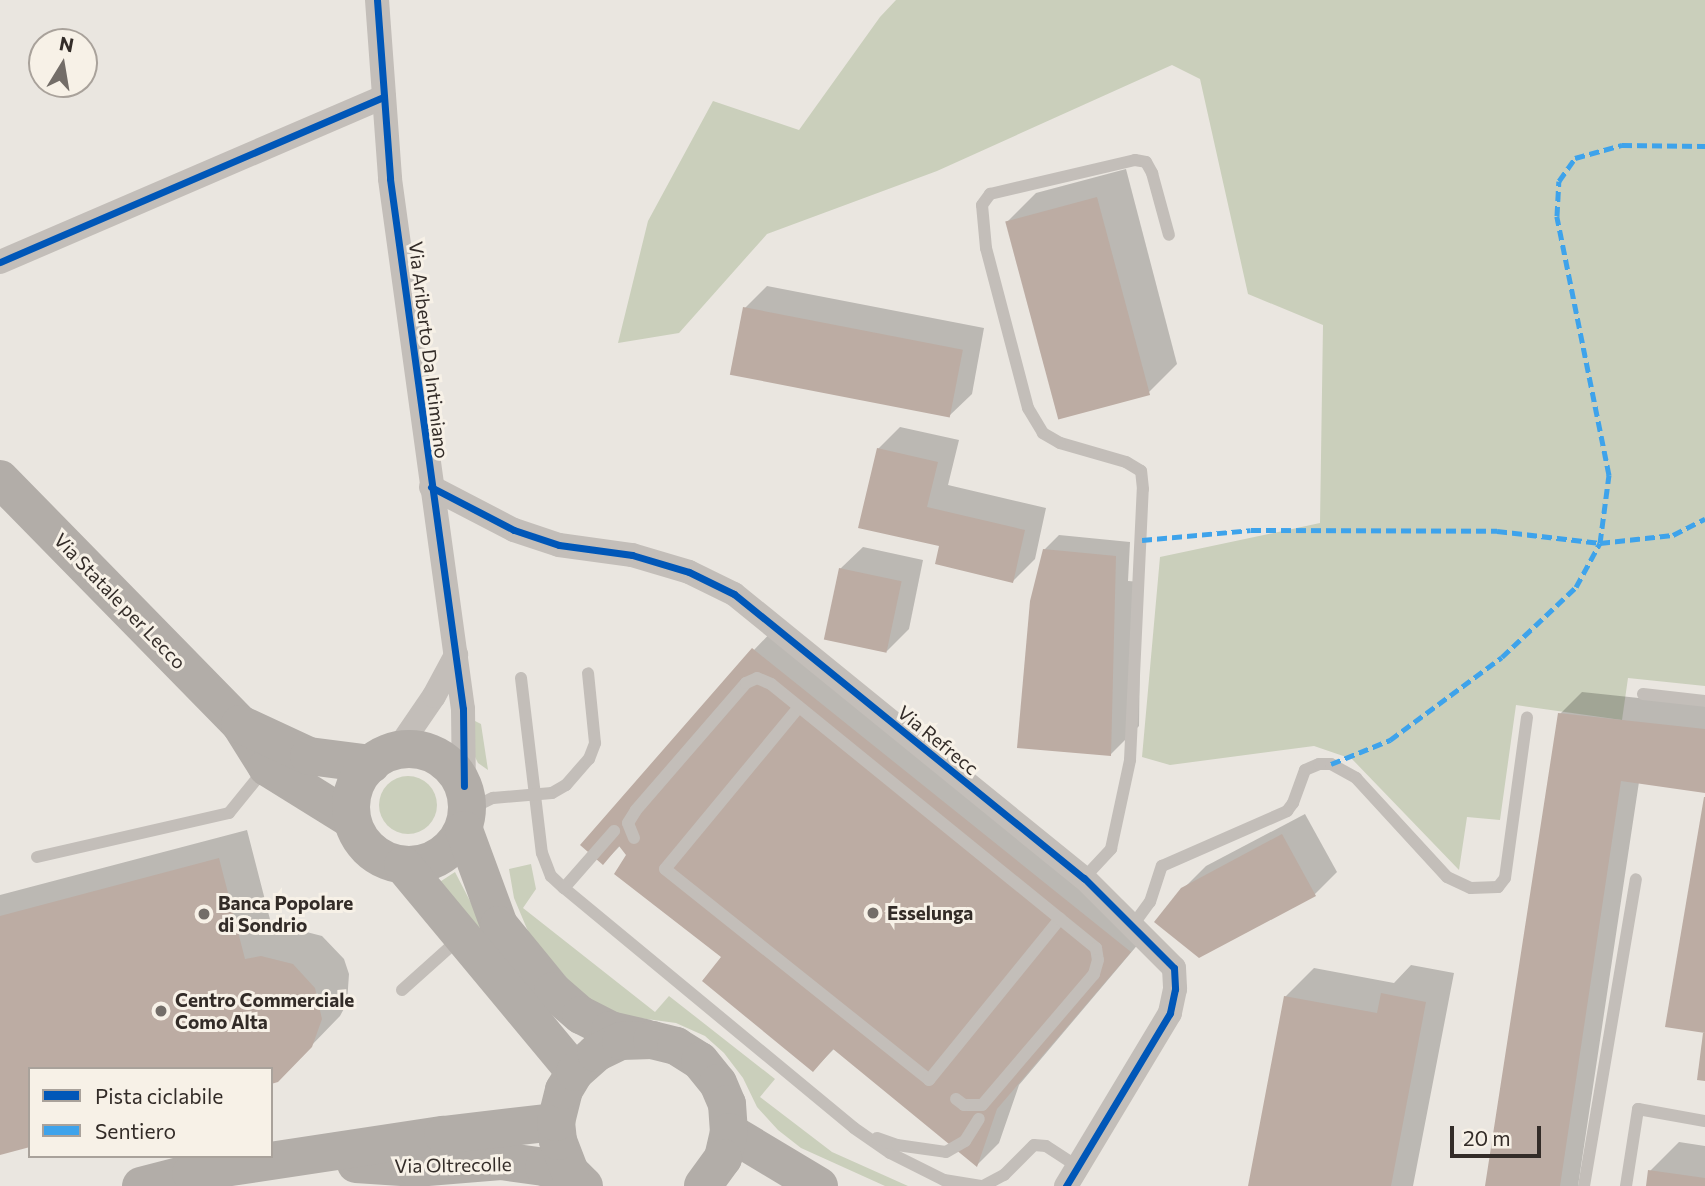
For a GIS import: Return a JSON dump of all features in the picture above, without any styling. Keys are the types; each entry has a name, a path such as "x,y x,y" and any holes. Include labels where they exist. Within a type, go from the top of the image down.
{"main road":[{"name":"Via Statale per Lecco","path":"0,479 240,724 267,767 352,820"},
{"name":"Via Statale per Lecco","path":"240,724 309,756 384,757"},
{"path":"465,809 456,843 441,856 422,864 403,865 383,859 361,839 352,820 354,787 384,757 419,750 439,756 454,768 499,925 553,991 581,1015 610,1030 676,1046 700,1061 718,1083 726,1104 729,1132 723,1158 703,1186"},
{"path":"403,865 575,1072"},
{"path":"580,1182 558,1141 556,1122 564,1090 575,1072 596,1053 621,1041 652,1040"},
{"name":"Via Oltrecolle","path":"141,1186 191,1173 443,1135 556,1122"},
{"path":"729,1132 819,1186"},
{"name":"Via Oltrecolle","path":"286,1159 404,1177 500,1161 544,1167 580,1182"}],"street":[{"name":"Via Ariberto Da Intimiano","path":"377,0 390,179 463,709 465,809"},
{"path":"0,262 384,97"},
{"name":"Via Refrecc","path":"431,487 514,530 559,545 643,559 689,572 734,594 1084,878 1174,968 1175,989 1170,1013 1072,1176"},
{"path":"384,757 434,696 456,655"}],"lane":[{"path":"1084,878 1111,849 1130,760 1140,610 1141,471 1126,462 1060,443 1043,433 1028,408 986,248 982,205 989,194 1135,160 1146,162 1152,173 1169,235"},
{"path":"465,809 493,798 552,793 566,785 589,759 595,743 588,673"},
{"path":"521,678 542,853 551,876 564,888 854,1128 890,1153 944,1180 983,1186 1004,1175 1034,1145 1046,1146 1072,1176"},
{"path":"634,838 628,822 636,810 746,683 757,678 771,684 1096,948 1098,960 1094,974 982,1105 964,1105 956,1099"},
{"path":"1643,694 1705,701"},
{"path":"799,707 665,869 929,1080 1060,919"},
{"path":"1133,925 1150,902 1162,866 1287,811 1306,770 1319,764 1331,764 1356,778 1447,877 1471,888 1498,887 1505,878 1527,718"},
{"path":"37,857 229,813 267,767"},
{"path":"564,888 614,831"},
{"path":"1584,1186 1636,879"},
{"path":"402,990 461,937"},
{"path":"1626,1186 1638,1109 1705,1121"},
{"path":"854,1128 897,1145 946,1152 965,1141 979,1119"}],"green space":[{"path":"896,0 1705,0 1705,686 1628,678 1622,720 1516,705 1500,820 1467,817 1459,870 1352,759 1314,746 1170,765 1142,757 1160,557 1320,523 1323,325 1248,294 1200,79 1172,65 937,171 767,234 679,333 618,343 648,221 713,101 799,130 880,17"},
{"path":"473,720 481,724 488,770 478,763 473,753"},
{"path":"408,776 419,778 432,789 437,805 435,816 424,829 408,834 397,832 384,821 379,805 381,794 392,781"},
{"path":"531,864 536,889 523,908 655,1012 669,996 775,1079 760,1097 832,1152 908,1186 885,1186 801,1148 778,1130 757,1107 743,1078 724,1053 705,1036 676,1023 617,1015 587,1001 530,936 514,898 509,869"},
{"path":"455,872 484,928 502,955 435,885"}],"building":[{"path":"1097,197 1150,395 1058,420 1005,222"},
{"path":"743,307 963,350 950,417 730,375"},
{"path":"877,448 938,462 927,507 1025,530 1013,583 935,564 939,546 858,528"},
{"path":"1043,549 1116,556 1111,756 1017,748 1030,601"},
{"path":"839,568 902,581 886,653 824,639"},
{"name":"Esselunga","path":"752,648 1131,952 997,1109 977,1167 833,1049 813,1072 702,981 721,957 614,874 626,855 619,846 603,865 580,845"},
{"path":"1558,713 1705,729 1705,793 1621,781 1560,1186 1485,1186"},
{"path":"1705,797 1705,1033 1665,1027"},
{"path":"1282,834 1316,896 1199,958 1154,922 1181,888"},
{"name":"Centro Commerciale Como Alta","path":"219,858 245,959 261,956 293,964 315,988 322,1019 312,1047 278,1082 273,1083 273,1067 28,1067 28,1148 0,1155 0,916"},
{"path":"1381,993 1426,1002 1391,1186 1248,1186 1284,996 1377,1013"},
{"path":"1705,1033 1705,1081 1697,1080"},
{"path":"1648,1170 1705,1178 1705,1186 1646,1186"}],"marked path":[{"path":"1331,764 1390,740 1502,657 1576,587 1600,543 1609,475 1557,216 1559,181 1575,158 1622,145 1705,146"},
{"path":"1142,540 1251,530 1497,531 1600,543 1673,535 1705,519"}],"cycle path":[{"path":"377,0 390,179 463,709 464,786"},
{"path":"0,262 384,97"},
{"path":"431,487 514,530 559,545 632,555 689,572 734,594 1084,878 1174,968 1175,989 1170,1013 1066,1186"}],"place":[{"name":"Esselunga","path":"873,913"},
{"name":"Banca Popolare di Sondrio","path":"204,914"},
{"name":"Centro Commerciale Como Alta","path":"161,1011"}]}
